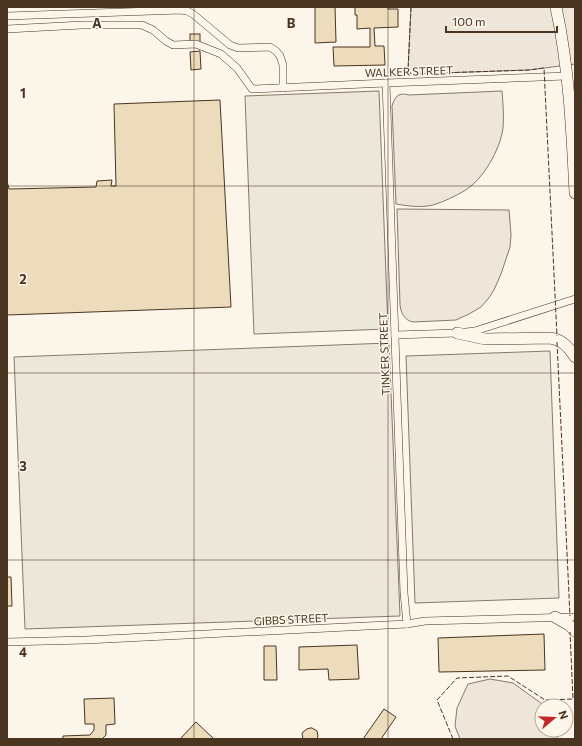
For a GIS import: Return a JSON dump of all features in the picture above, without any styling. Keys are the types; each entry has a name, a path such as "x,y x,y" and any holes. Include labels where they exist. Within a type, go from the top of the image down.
{"main road":[{"path":"556,7 560,26 572,129 575,193"},
{"path":"457,333 485,339 555,338 564,344 575,356"},
{"path":"555,617 569,625 575,631"}],"street":[{"path":"7,16 187,11 193,14 234,47 270,47 276,51 282,60 283,88"},
{"name":"WALKER STREET","path":"7,29 82,25 142,25 153,30 166,42 173,45 196,44 222,54 237,68 252,89 386,82 566,76"},
{"name":"TINKER STREET","path":"386,82 394,335 404,593 407,624"},
{"path":"394,335 475,331 575,299"},
{"name":"GIBBS STREET","path":"7,642 86,640 407,624 425,621 575,616"}],"shaded area":[{"path":"411,7 575,7 575,64 529,70 411,74 408,70"},
{"path":"379,91 388,329 254,334 245,96"},
{"path":"502,91 503,128 501,137 490,164 478,180 460,193 445,201 433,205 419,207 396,204 392,106 396,97 403,94"},
{"path":"397,209 509,210 511,235 510,247 494,290 481,307 456,320 413,322 405,318 401,311 400,305"},
{"path":"389,343 400,616 25,629 14,357"},
{"path":"550,351 559,598 415,603 406,356"},
{"path":"490,679 513,683 534,698 534,738 557,739 460,739 455,726 457,708 468,684"}],"building":[{"path":"315,7 335,7 336,42 315,43"},
{"path":"355,7 388,7 388,9 398,9 398,27 374,28 375,46 384,46 385,65 334,66 333,47 370,47 370,28 357,29 357,15 355,15"},
{"path":"190,34 200,34 200,47 190,47"},
{"path":"200,51 201,69 191,70 190,52"},
{"path":"220,100 231,307 7,315 7,181 9,189 96,187 97,181 112,180 111,186 116,186 114,104"},
{"path":"7,577 11,577 12,606 7,606"},
{"path":"544,634 545,670 439,672 438,638"},
{"path":"357,645 359,679 329,680 328,669 299,670 299,647"},
{"path":"264,646 276,646 277,680 264,680"},
{"path":"114,698 115,724 106,725 106,735 102,739 63,739 63,736 90,735 94,730 94,724 85,724 84,699"},
{"path":"384,709 396,717 381,739 363,739"},
{"path":"196,722 214,739 180,739"},
{"path":"310,728 317,731 317,739 303,739 303,732"}],"fence":[{"path":"411,7 408,70 411,74 529,70 544,68 557,336"},
{"path":"557,342 570,616"},
{"path":"453,739 437,700 457,678 508,676 545,700 573,699 570,632"}]}
